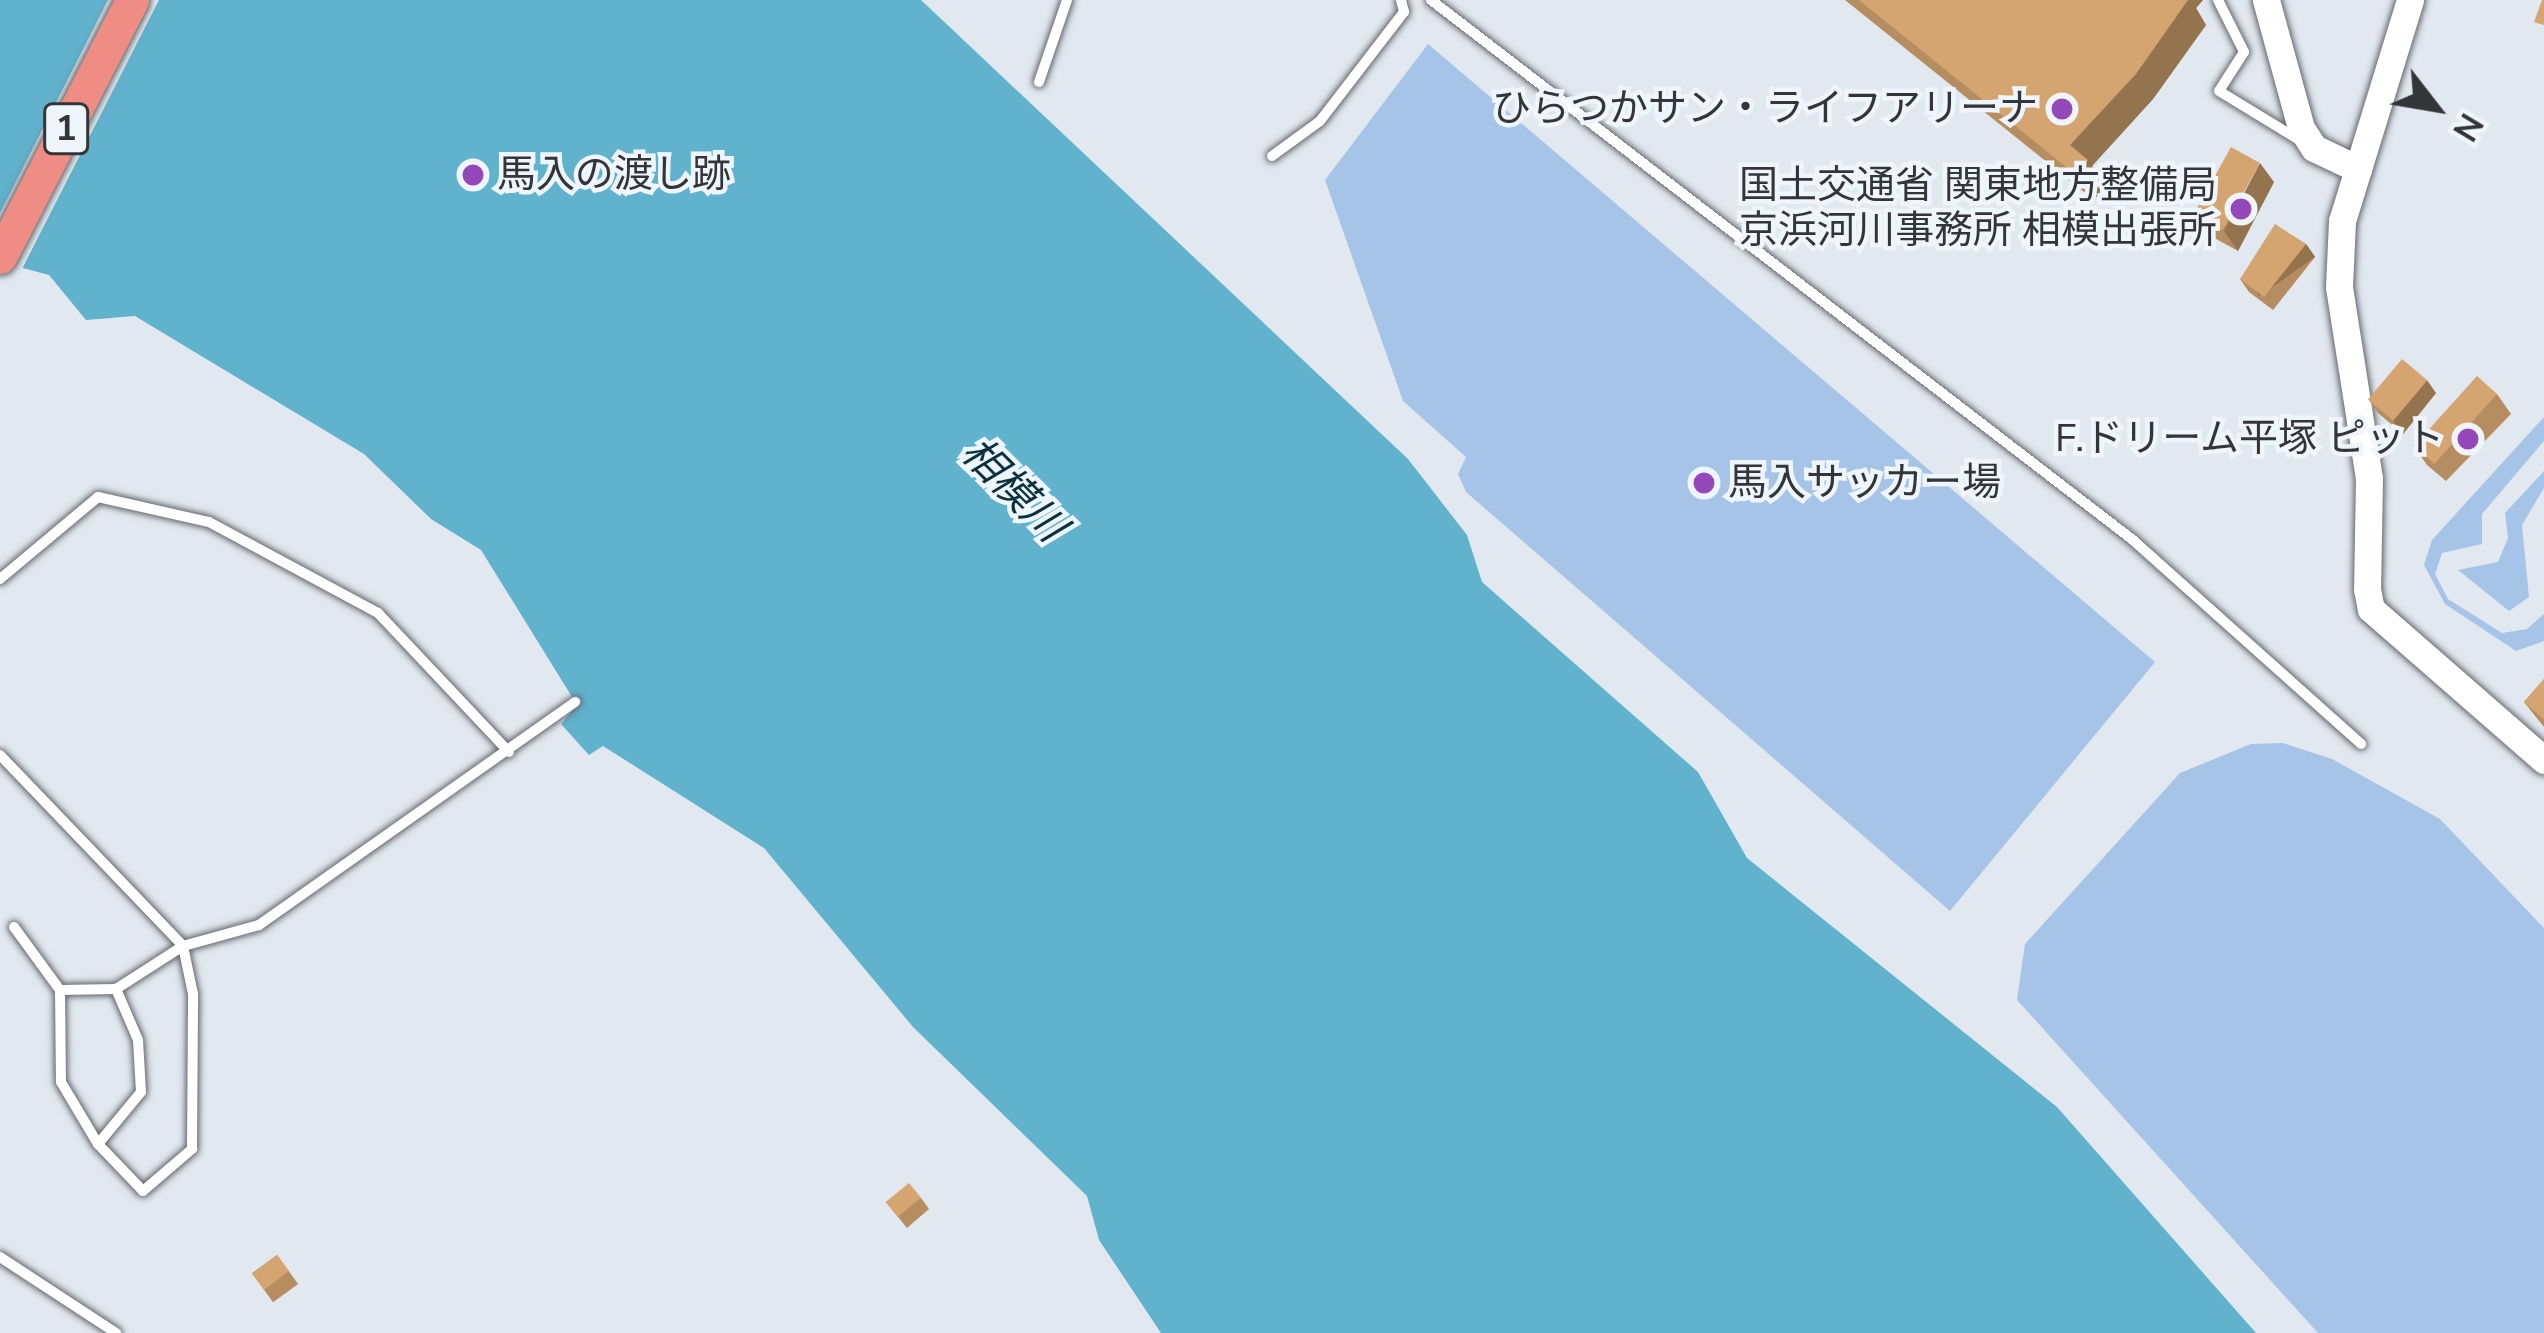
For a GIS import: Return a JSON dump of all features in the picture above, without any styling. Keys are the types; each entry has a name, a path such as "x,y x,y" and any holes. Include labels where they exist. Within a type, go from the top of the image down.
{"highway":[{"name":"1","path":"0,257 132,0"}],"street":[{"path":"2266,0 2314,148 2358,169"},
{"path":"2410,0 2342,221 2339,287 2369,478 2371,609 2544,760"}],"lane":[{"path":"1039,82 1066,0"},
{"path":"1272,156 1320,121 1404,12 1401,0"},
{"path":"1431,0 2133,539 2361,743"},
{"path":"2218,0 2244,52 2219,92 2314,148"},
{"path":"0,579 98,497 209,522 378,613 509,752"},
{"path":"60,990 116,989 183,946 259,925 575,702"},
{"path":"0,755 183,946 193,994 192,1149 143,1191 98,1144 61,1082 60,990 14,927"},
{"path":"98,1144 141,1092 137,1040 116,989"},
{"path":"0,1257 116,1333"}],"shaded area":[{"name":"馬入サッカー場","path":"1428,44 2155,662 1950,911 1466,492 1458,474 1466,457 1403,401 1325,180"},
{"path":"2544,417 2544,441 2482,514 2482,544 2442,553 2435,574 2448,599 2502,633 2527,629 2544,614 2544,641 2516,651 2445,604 2424,565 2432,540"},
{"path":"2544,471 2544,488 2522,525 2529,597 2509,611 2458,570 2498,562 2508,538 2505,513"},
{"path":"2283,743 2332,759 2440,819 2544,928 2544,1333 2318,1333 2017,1000 2025,944 2180,773 2251,744"}],"water":[{"name":"相模川","path":"0,0 921,0 1408,459 1467,535 1482,582 1698,772 1747,858 2057,1107 2256,1333 1161,1333 1099,1240 1087,1196 913,1027 764,848 603,746 589,755 561,724 577,705 481,550 431,519 364,454 135,316 86,320 49,275 0,262"}],"pier":[{"path":"108,0 159,0 20,273 0,268 0,213"}],"building":[{"name":"ひらつかサン・ライフアリーナ","path":"1859,0 2188,0 2136,74 2070,145 2088,160 2076,175"},
{"path":"2544,0 2544,25 2534,22"},
{"path":"2231,147 2260,163 2223,230 2194,214"},
{"path":"2275,224 2306,244 2264,297 2240,279"},
{"path":"2402,359 2427,380 2393,421 2368,400"},
{"path":"2477,376 2497,394 2434,464 2414,446"},
{"path":"2544,679 2544,720 2524,702"},
{"path":"909,1183 921,1198 898,1217 886,1202"},
{"path":"277,1255 289,1271 264,1290 252,1274"}],"place":[{"name":"ひらつかサン・ライフアリーナ","path":"2062,109"},
{"name":"馬入の渡し跡","path":"473,175"},
{"name":"国土交通省 関東地方整備局 京浜河川事務所 相模出張所","path":"2241,209"},
{"name":"F.ドリーム平塚 ピット","path":"2468,439"},
{"name":"馬入サッカー場","path":"1704,483"}]}
